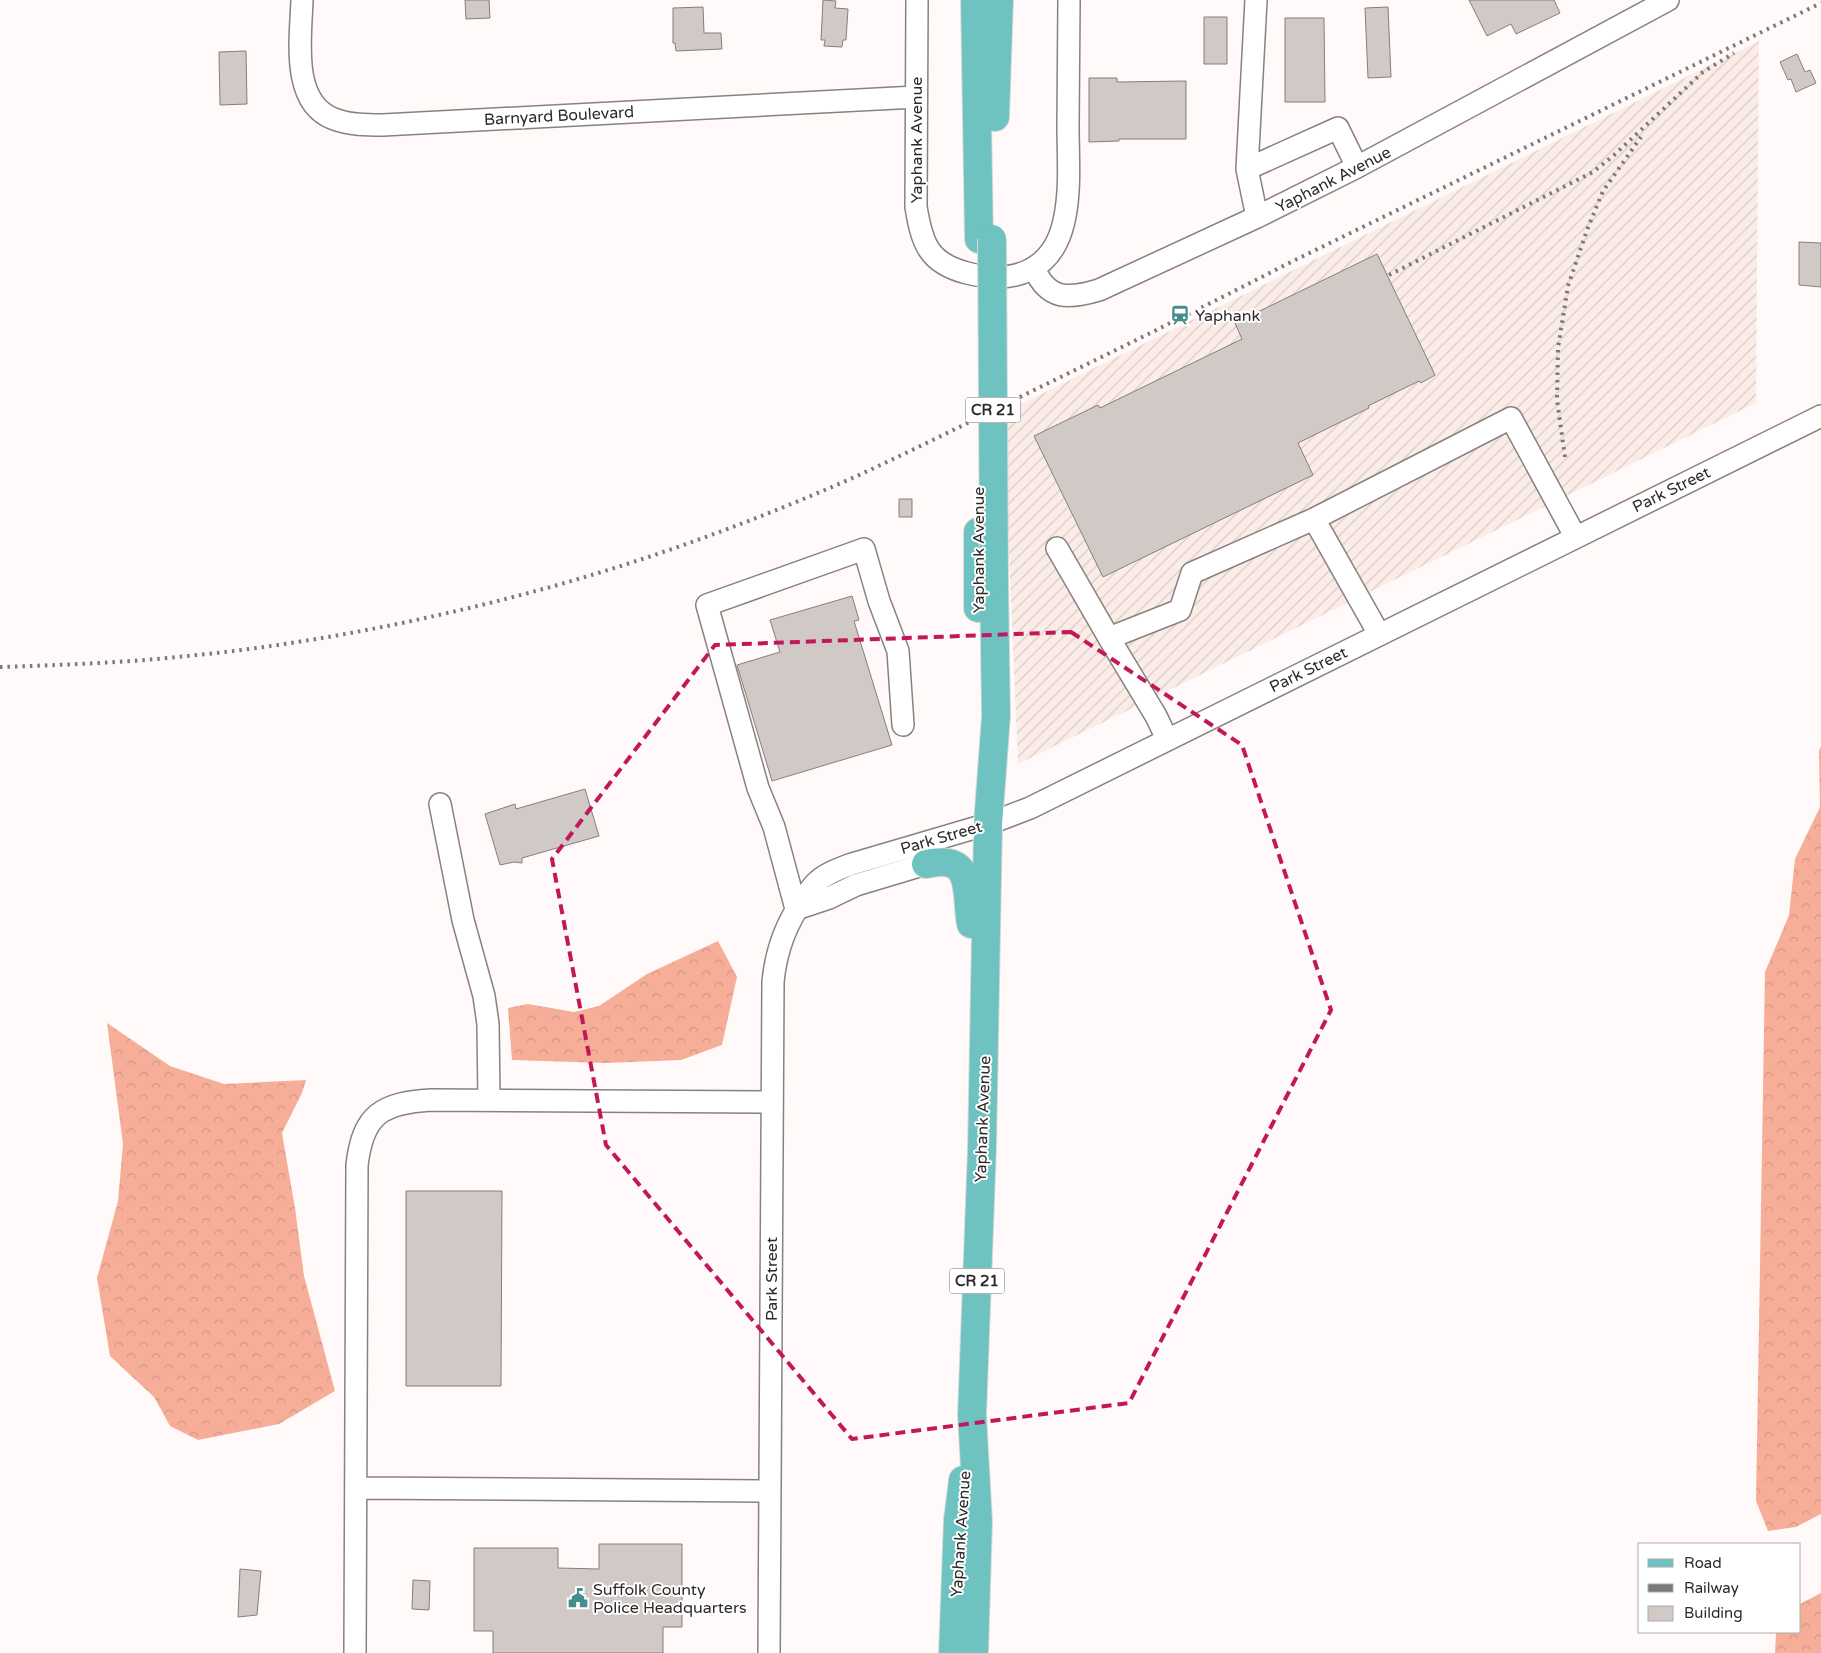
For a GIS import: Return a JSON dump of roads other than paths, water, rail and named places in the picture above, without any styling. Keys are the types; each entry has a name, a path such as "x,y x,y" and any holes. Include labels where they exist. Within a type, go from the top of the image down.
{"main road":[{"name":"Yaphank Avenue","path":"974,1653 978,1521 972,1414 986,997 988,824 996,716 986,582 986,239 975,0"},
{"name":"Yaphank Avenue","path":"986,239 999,0"},
{"path":"926,864 934,862 953,865 965,875 968,908 986,997"},
{"name":"Yaphank Avenue","path":"953,1653 958,1520 972,1414"}],"street":[{"name":"Barnyard Boulevard","path":"302,0 301,63 302,75 308,92 315,105 323,113 332,118 359,124 383,125 916,97"},
{"name":"Yaphank Avenue","path":"917,0 916,207 923,241 932,254 945,264 970,274 1013,276 1034,268 1045,288 1054,293 1071,296 1099,290 1257,217 1357,167 1668,0"},
{"path":"1034,268 1055,246 1065,220 1068,182 1069,0"},
{"path":"1256,0 1247,169 1257,217"},
{"path":"1247,169 1338,128 1357,167"},
{"name":"Park Street","path":"769,1653 774,969 780,941 796,909 817,881 834,871 873,857 988,824 1030,808 1821,416"},
{"path":"1109,638 1180,610 1192,573 1314,519 1511,418 1576,536"},
{"path":"1314,519 1379,634"},
{"path":"1057,548 1156,716 1167,739"},
{"path":"796,909 774,827 758,788 707,605 864,549 879,601 898,651 903,725"},
{"path":"440,804 463,920 484,996 488,1024 489,1100"},
{"name":"Park Street","path":"796,909 829,898 856,885 926,864"},
{"path":"356,1653 357,1166 361,1140 372,1119 389,1106 423,1101 772,1102"},
{"path":"357,1488 770,1490"}],"railway":[{"path":"0,667 178,657 273,646 368,630 462,610 554,586 631,563 708,536 820,492 899,456 1821,3"},
{"path":"1389,275 1593,172 1613,156 1703,72 1734,53"},
{"path":"1565,457 1557,400 1558,348 1568,286 1587,230 1603,191 1641,137"}],"place":[{"name":"Yaphank","path":"1180,315"},
{"name":"Suffolk County Police Headquarters","path":"578,1598"}]}
